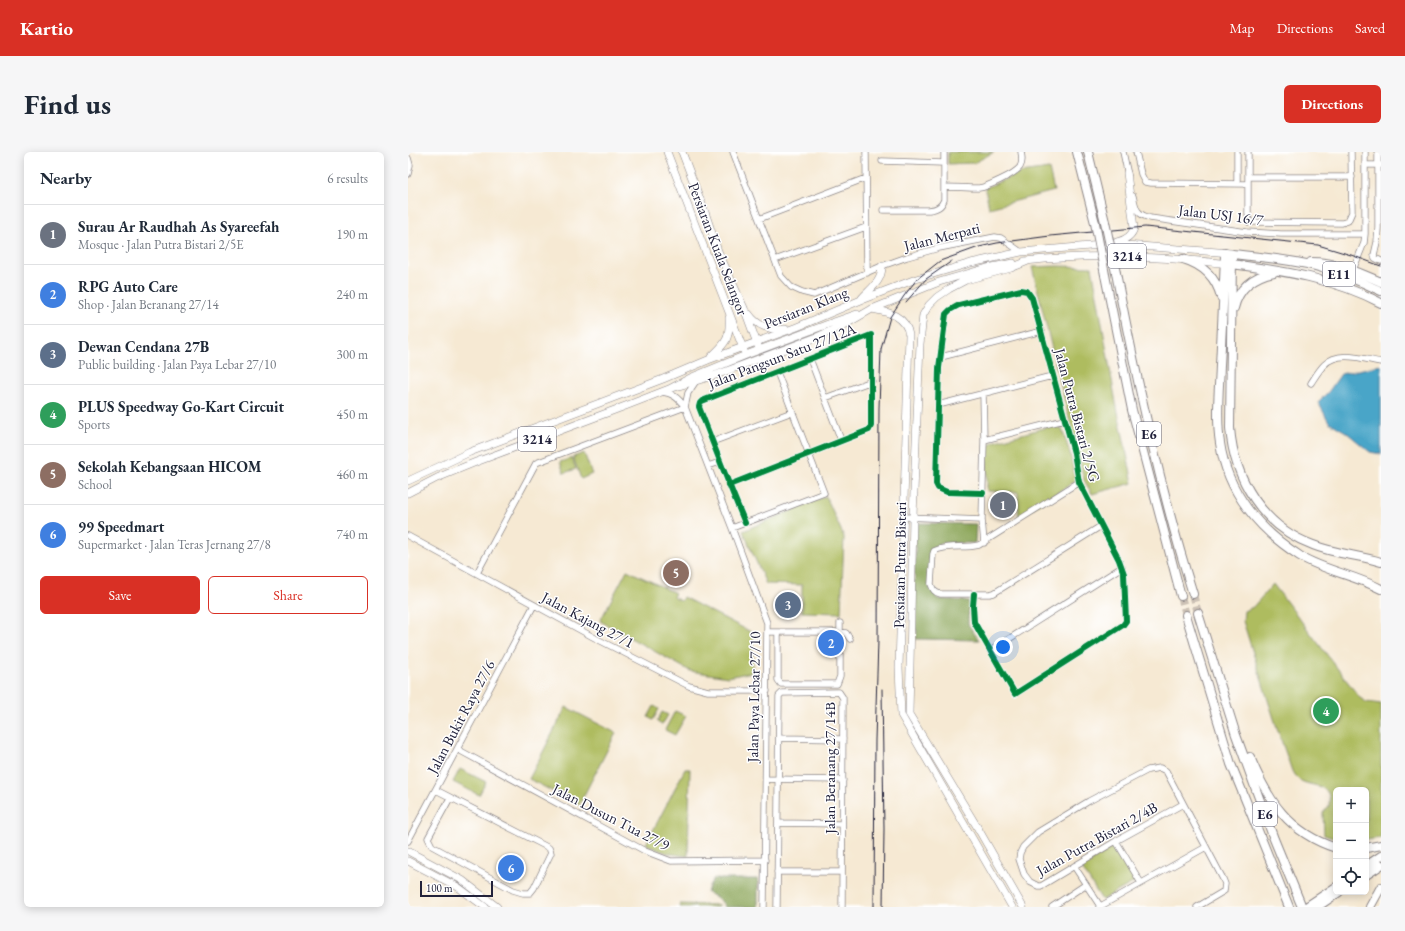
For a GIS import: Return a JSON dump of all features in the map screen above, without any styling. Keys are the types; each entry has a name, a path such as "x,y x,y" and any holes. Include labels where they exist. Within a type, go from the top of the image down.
{"highway":[{"name":"E6","path":"1077,152 1095,223 1132,410 1181,596"},
{"name":"E6","path":"1088,152 1105,222 1138,386 1155,458 1193,594"},
{"path":"1222,310 1229,253"},
{"name":"E11","path":"1229,253 1295,262 1329,270 1381,291"},
{"path":"1183,259 1202,267 1209,273 1220,290 1222,310 1218,404 1219,433 1225,465 1237,494 1244,505 1265,528 1301,556 1319,565 1357,578 1381,589"},
{"path":"1295,262 1330,263 1353,270 1381,282"},
{"path":"1228,263 1231,317 1231,441 1239,472 1250,494 1269,517 1279,526 1300,540 1325,550 1381,562"},
{"name":"E11","path":"1228,263 1312,277 1365,295 1381,303"},
{"path":"1231,317 1240,292 1247,285 1263,274 1279,271"},
{"path":"1365,295 1381,307"},
{"name":"E6","path":"1198,613 1236,735 1274,839 1302,907"},
{"name":"E6","path":"1186,615 1231,764 1290,907"},
{"path":"1236,735 1246,748 1265,789 1284,817 1306,835 1321,843 1333,847"},
{"path":"1369,847 1381,845"},
{"path":"1369,864 1381,856"},
{"path":"1369,872 1381,865"},
{"path":"1370,907 1381,887"},
{"path":"1306,907 1333,889"},
{"path":"1317,907 1335,895"}],"main road":[{"name":"Persiaran Kuala Selangor","path":"667,152 746,355"},
{"name":"Persiaran Kuala Selangor","path":"682,152 718,251 744,308 759,350"},
{"path":"1113,244 1126,239 1131,235 1134,228 1127,173"},
{"name":"Persiaran Klang","path":"408,481 470,452 797,327 861,300 922,277 971,263 1021,252 1113,244 1229,253"},
{"name":"Persiaran Klang","path":"408,493 437,478 476,462 661,392 690,378 746,355 831,323 865,312 939,282 964,274 987,268 1028,261 1070,256 1142,256 1228,263"},
{"name":"Persiaran Putra Bistari","path":"1023,907 976,825 909,714 913,516 920,344 923,315 929,305 937,297 966,280 1011,268 1028,261"},
{"path":"861,300 878,282 882,275 882,266"},
{"path":"744,308 753,321 762,326 780,329 797,327"},
{"name":"Persiaran Putra Bistari","path":"872,309 899,317 908,327 909,335 900,667 901,715 1012,907"},
{"name":"Persiaran Klang","path":"669,388 696,381 818,337 851,321 865,312"},
{"path":"708,360 727,340 730,332 729,313"},
{"path":"410,852 497,907"},
{"path":"408,862 460,884 485,907"}],"street":[{"name":"Jalan Merpati","path":"733,152 781,276 791,287 802,292 814,295 882,266 939,248 995,237 1001,238 1021,252"},
{"path":"866,152 867,273"},
{"path":"884,210 929,210 937,209 942,206 944,200 944,152"},
{"path":"944,187 980,188 988,186 1017,170 1021,166 1021,152"},
{"name":"Jalan USJ 16/7","path":"1123,152 1136,208 1139,214 1150,218 1247,232 1281,234 1365,234"},
{"path":"1136,152 1141,174 1145,182 1248,184"},
{"path":"1237,152 1237,184"},
{"path":"1248,152 1249,222 1342,223 1348,221 1352,215 1351,152"},
{"path":"1353,270 1364,243 1365,234 1365,152"},
{"path":"1378,152 1380,165 1380,228 1374,255 1375,258 1381,261"},
{"path":"408,158 410,165 408,174"},
{"path":"882,161 943,163"},
{"path":"1365,165 1380,165"},
{"path":"1248,177 1352,177"},
{"path":"759,219 866,178"},
{"path":"775,260 866,227"},
{"name":"Jalan Putra Bistari 2/5G","path":"941,357 946,314 950,310 959,305 1009,292 1021,290 1031,294 1075,460 1079,482 1122,567 1124,574 1127,616 1123,626 1014,694 990,650"},
{"path":"983,493 947,492 938,488 936,484 941,357 1042,331"},
{"name":"Jalan Pangsun Satu 27/12A","path":"712,442 699,407 702,400 871,335 872,381"},
{"path":"1311,383 1324,365 1334,358 1344,357 1381,362"},
{"path":"810,359 841,440"},
{"path":"732,528 824,493 777,372"},
{"path":"938,405 1052,376"},
{"path":"477,574 536,463 685,407 688,393 696,381"},
{"path":"729,485 869,430 871,426 872,381 825,398"},
{"name":"Jalan Paya Lebar 27/10","path":"661,392 668,392 676,396 685,407 763,609 767,623 764,907"},
{"path":"983,393 984,440 982,520 984,543"},
{"path":"745,523 712,442 792,412"},
{"path":"984,440 1064,420"},
{"path":"708,466 720,462"},
{"path":"1079,482 984,543 974,547 941,548 934,551 931,584 934,592 940,594 994,593 1101,526"},
{"path":"904,517 913,516 982,520"},
{"name":"Jalan Kajang 27/1","path":"408,536 534,605 690,686 708,691 767,691"},
{"path":"974,594 972,606 974,622 990,650 1122,567"},
{"name":"Jalan Bukit Raya 27/6","path":"410,852 409,840 534,605"},
{"path":"778,632 778,680 780,684 837,684 840,676 840,623"},
{"path":"768,632 840,632 846,633 850,639"},
{"name":"Jalan Beranang 27/14B","path":"779,738 779,696 782,693 839,692 843,698 842,907"},
{"path":"777,907 779,738 843,739"},
{"name":"Jalan Dusun Tua 27/9","path":"457,749 646,851 664,859 671,861 765,860"},
{"name":"Jalan Putra Bistari 2/4B","path":"1152,768 1160,768 1166,771 1183,804 1116,841 1044,884 1038,886 1030,882 1024,874 1019,859 1020,853 1023,847 1038,832 1089,801 1152,768"},
{"path":"766,779 843,780"},
{"path":"436,790 549,848 551,853 534,888 530,892 523,893 513,890 432,846 428,838 450,798"},
{"path":"1183,804 1225,884 1224,891 1221,894 1198,907"},
{"path":"778,823 842,824"},
{"path":"1116,841 1141,883"},
{"path":"1074,866 1099,907 1206,847"},
{"path":"777,872 842,872"},
{"path":"1052,907 1085,885"}],"green space":[{"path":"948,152 994,152 974,163 948,164"},
{"path":"1049,169 1054,191 989,208 985,188 1020,173"},
{"path":"1032,267 1092,267 1116,403 1133,483 1092,494 1084,480"},
{"path":"1055,425 1062,429 1070,453 1076,481 1019,517 1018,492 987,491 987,447 993,442"},
{"path":"584,453 592,474 581,479 573,457"},
{"path":"572,458 576,469 564,473 560,462"},
{"path":"826,496 844,537 841,613 802,612 802,585 766,584 743,531"},
{"path":"916,523 976,524 975,543 943,543 932,549 929,587 938,599 969,601 968,624 979,640 916,639 917,630 913,630"},
{"path":"627,570 675,593 673,597 681,601 683,597 753,633 752,672 728,677 690,671 600,621"},
{"path":"1273,584 1360,698 1366,702 1381,704 1381,838 1369,840 1369,787 1333,787 1333,838 1324,835 1323,813 1329,806 1329,797 1327,791 1302,782 1296,778 1292,771 1243,621 1244,611 1253,607"},
{"path":"654,706 659,709 653,720 648,717"},
{"path":"566,707 616,733 579,805 529,779"},
{"path":"675,711 686,716 675,735 665,730"},
{"path":"662,712 668,715 662,725 657,722"},
{"path":"460,769 486,782 479,795 453,782"},
{"path":"685,769 690,769 688,856 666,853 646,844"},
{"path":"1114,846 1136,881 1102,900 1081,867"},
{"path":"713,879 758,879 758,907 725,907 718,898 707,893"},
{"path":"680,904 719,905 719,907 680,907"}],"water":[{"path":"1381,365 1381,454 1370,452 1346,432 1329,422 1318,402 1329,391 1341,374"}],"tunnel":[{"path":"1193,594 1198,613"},
{"path":"1181,596 1186,615"}],"tram line":[{"path":"874,907 875,740 878,641 879,408 881,349 890,317 917,279 940,261 979,247 1050,236 1145,227 1318,245 1381,266"},
{"path":"906,302 926,279 952,261"},
{"path":"882,689 884,829 883,907"}],"cycle path":[{"path":"974,594 974,622 1015,694 1123,625 1126,621 1124,574 1119,560 1079,482 1074,453 1032,298 1027,291 1021,290 959,305 946,314 939,368 936,484 938,488 947,492 983,493"},
{"path":"729,485 869,430 871,426 871,335 700,403 699,407 727,480 733,494 745,523"}],"place":[{"name":"Surau Ar Raudhah As Syareefah","path":"1003,505"},
{"name":"Sekolah Kebangsaan HICOM","path":"676,573"},
{"name":"Dewan Cendana 27B","path":"788,605"},
{"name":"RPG Auto Care","path":"831,643"},
{"name":"PLUS Speedway Go-Kart Circuit","path":"1326,711"},
{"name":"99 Speedmart","path":"511,868"}]}
